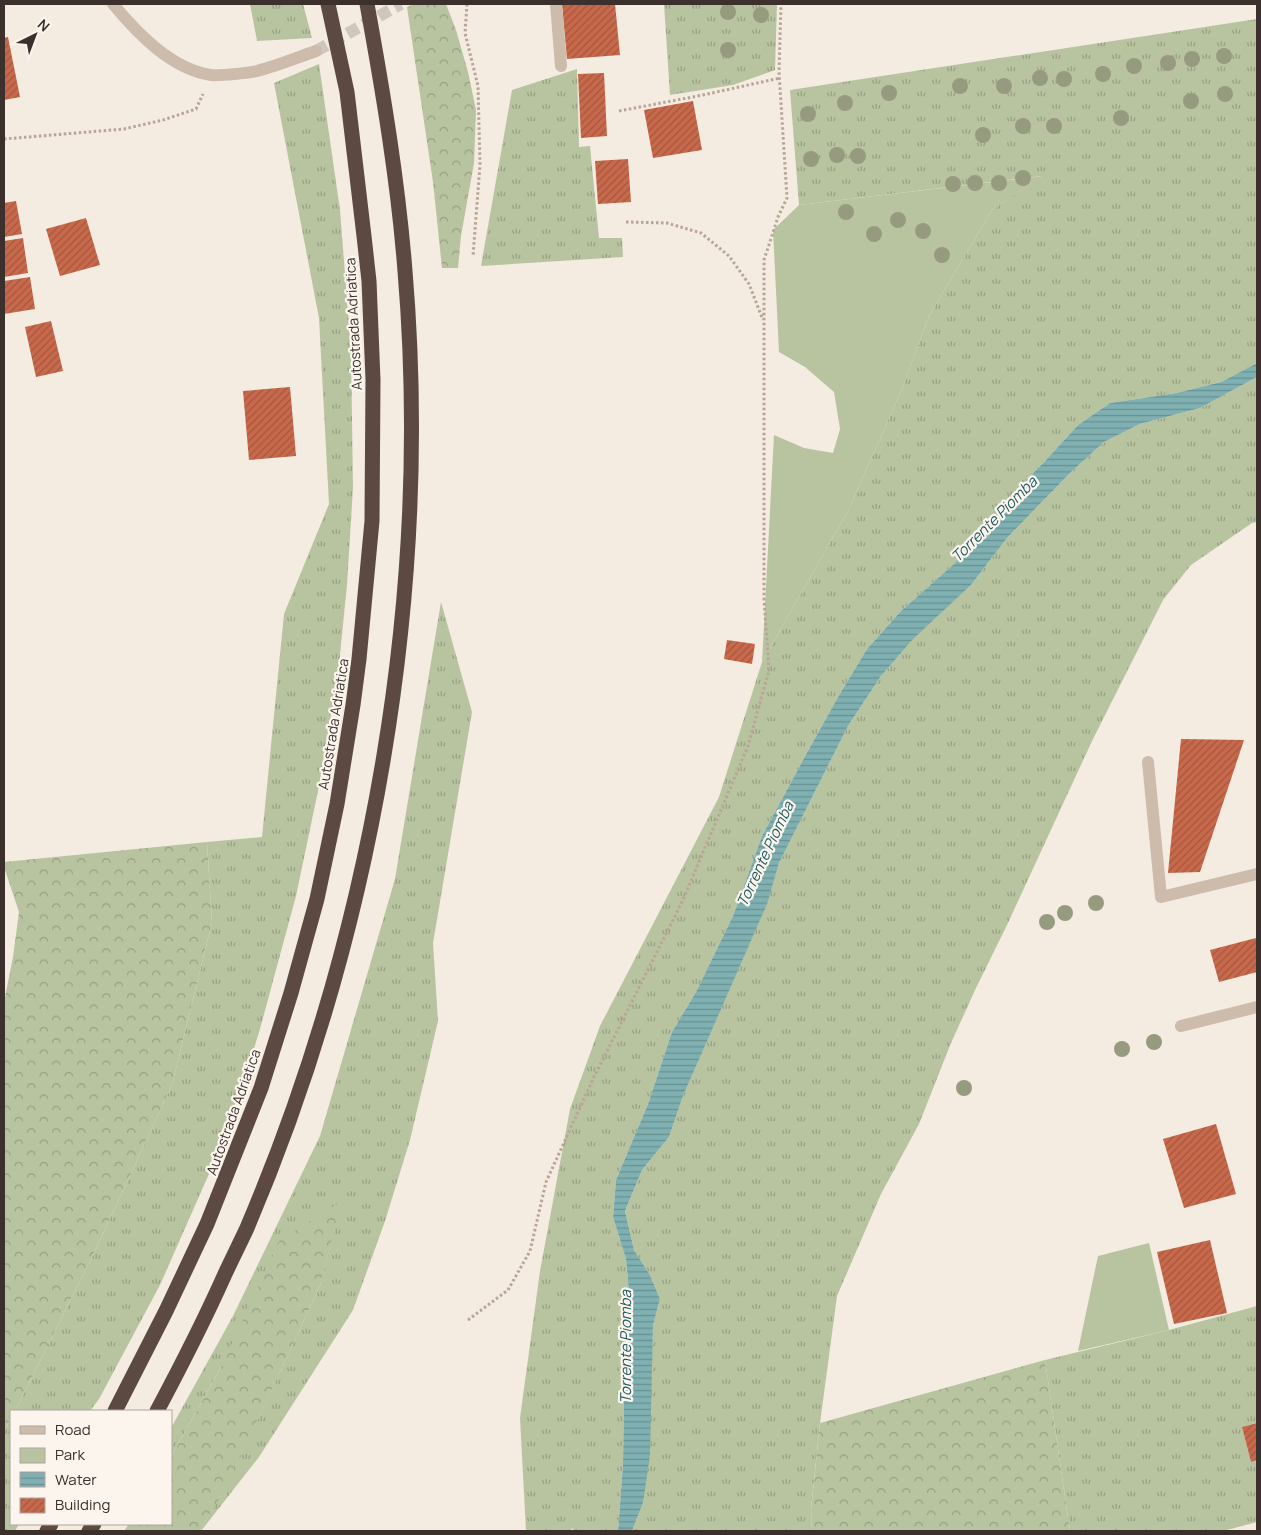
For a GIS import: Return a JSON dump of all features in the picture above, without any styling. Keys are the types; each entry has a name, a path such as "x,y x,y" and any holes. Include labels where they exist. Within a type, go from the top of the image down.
{"highway":[{"name":"Autostrada Adriatica","path":"116,1410 166,1311 207,1224 264,1080 317,899 337,804 353,706 372,521 373,370 369,281 347,92 328,4"},
{"path":"158,1410 206,1318 246,1229 314,1046 354,906 372,822 393,700 410,511 409,336 400,223 382,85 366,4"}],"street":[{"path":"113,4 135,30 157,50 195,70 212,75 256,71 316,51"},
{"path":"556,4 561,66"},
{"path":"1148,762 1161,897 1257,874"},
{"path":"1182,1026 1257,1007"}],"path":[{"path":"467,4 465,33 479,96 480,165 473,256"},
{"path":"468,1320 508,1290 530,1251 546,1182 594,1077 682,902 748,746 769,670 764,599 764,260 778,217 787,198 780,78 781,4"},
{"path":"4,139 124,129 163,120 196,109 212,75"},
{"path":"619,111 780,78"},
{"path":"626,222 667,223 701,233 729,256 749,284 764,323"}],"green space":[{"path":"250,4 303,4 312,38 257,41"},
{"path":"414,4 446,4 456,30 468,72 476,110 474,163 461,236 458,268 442,268 433,182 407,7"},
{"path":"664,4 777,4 775,70 733,85 670,95"},
{"path":"1257,19 1257,363 1221,382 1176,393 1110,403 1078,425 1011,496 955,563 901,611 867,649 838,697 762,836 733,916 696,992 672,1032 648,1104 616,1180 613,1217 626,1259 630,1303 618,1531 574,1531 572,1528 571,1531 526,1531 520,1418 540,1271 570,1109 600,1026 719,797 762,662 848,511 902,389 929,316 992,210 1042,176 799,205 790,90"},
{"path":"319,64 340,210 351,351 353,488 347,585 338,674 318,791 296,896 247,1071 212,1167 160,1285 99,1399 91,1410 16,1410 94,1253 172,1085 212,922 207,842 262,837 284,614 329,504 319,318 274,83"},
{"path":"577,69 579,147 590,146 599,238 622,238 623,257 481,266 512,90"},
{"path":"1043,176 992,210 929,316 902,389 848,511 762,662 774,435 804,448 833,453 840,429 834,392 805,367 779,352 773,230 799,205"},
{"path":"1257,377 1257,522 1252,523 1191,565 1163,600 1092,741 976,988 951,1043 919,1124 881,1194 837,1296 820,1423 811,1509 812,1531 632,1531 643,1503 653,1325 660,1299 650,1275 634,1250 625,1211 642,1170 669,1137 683,1096 766,904 779,863 848,726 881,676 912,639 971,585 1007,538 1071,472 1104,442 1140,424 1200,408"},
{"path":"441,602 472,712 433,943 438,1021 410,1140 385,1221 353,1310 259,1457 201,1531 199,1531 226,1487 320,1286 341,1202 221,1367 172,1455 172,1426 233,1316 320,1136 395,879"},
{"path":"207,842 212,922 172,1085 94,1253 16,1410 10,1410 10,1420 4,1432 4,1002 19,912 4,862"},
{"path":"342,1201 320,1286 226,1488 199,1531 124,1531 128,1525 172,1525 172,1455 221,1367 279,1241"},
{"path":"1149,1243 1169,1330 1078,1351 1098,1256"},
{"path":"1257,1306 1257,1423 1242,1427 1251,1462 1257,1460 1257,1522 1223,1531 1070,1531 1045,1360 1169,1330"},
{"path":"1045,1360 1070,1531 812,1531 811,1510 820,1423"},
{"path":"10,1420 10,1525 18,1525 15,1531 4,1531 4,1432"}],"water":[{"name":"Torrente Piomba","path":"1257,363 1257,377 1200,408 1140,424 1104,442 1071,472 1007,538 971,585 912,640 881,676 848,726 779,863 767,904 683,1096 669,1137 642,1170 625,1211 634,1250 650,1275 660,1299 653,1325 650,1455 643,1503 632,1531 618,1531 630,1303 626,1259 613,1217 616,1180 648,1104 672,1032 696,992 733,916 762,836 809,749 867,649 901,611 955,563 1011,496 1078,425 1110,403 1176,393 1221,382"}],"building":[{"path":"562,4 615,4 620,55 567,59"},
{"path":"8,37 20,97 4,100 4,38"},
{"path":"604,73 607,136 581,138 578,74"},
{"path":"693,101 702,150 653,158 644,110"},
{"path":"628,159 631,202 598,204 595,161"},
{"path":"16,201 22,234 4,237 4,203"},
{"path":"86,218 100,265 60,276 46,229"},
{"path":"23,238 28,273 4,277 4,241"},
{"path":"30,277 35,309 4,314 4,281"},
{"path":"51,321 63,371 36,377 25,327"},
{"path":"290,387 296,456 249,460 243,391"},
{"path":"727,640 755,644 752,664 724,659"},
{"path":"1181,739 1244,740 1200,872 1168,873"},
{"path":"1256,938 1257,972 1219,982 1210,950"},
{"path":"1216,1124 1236,1194 1184,1208 1163,1139"},
{"path":"1210,1240 1227,1313 1174,1324 1157,1252"},
{"path":"1257,1423 1257,1460 1251,1462 1242,1427"}],"tunnel":[{"path":"316,51 401,4"}]}
